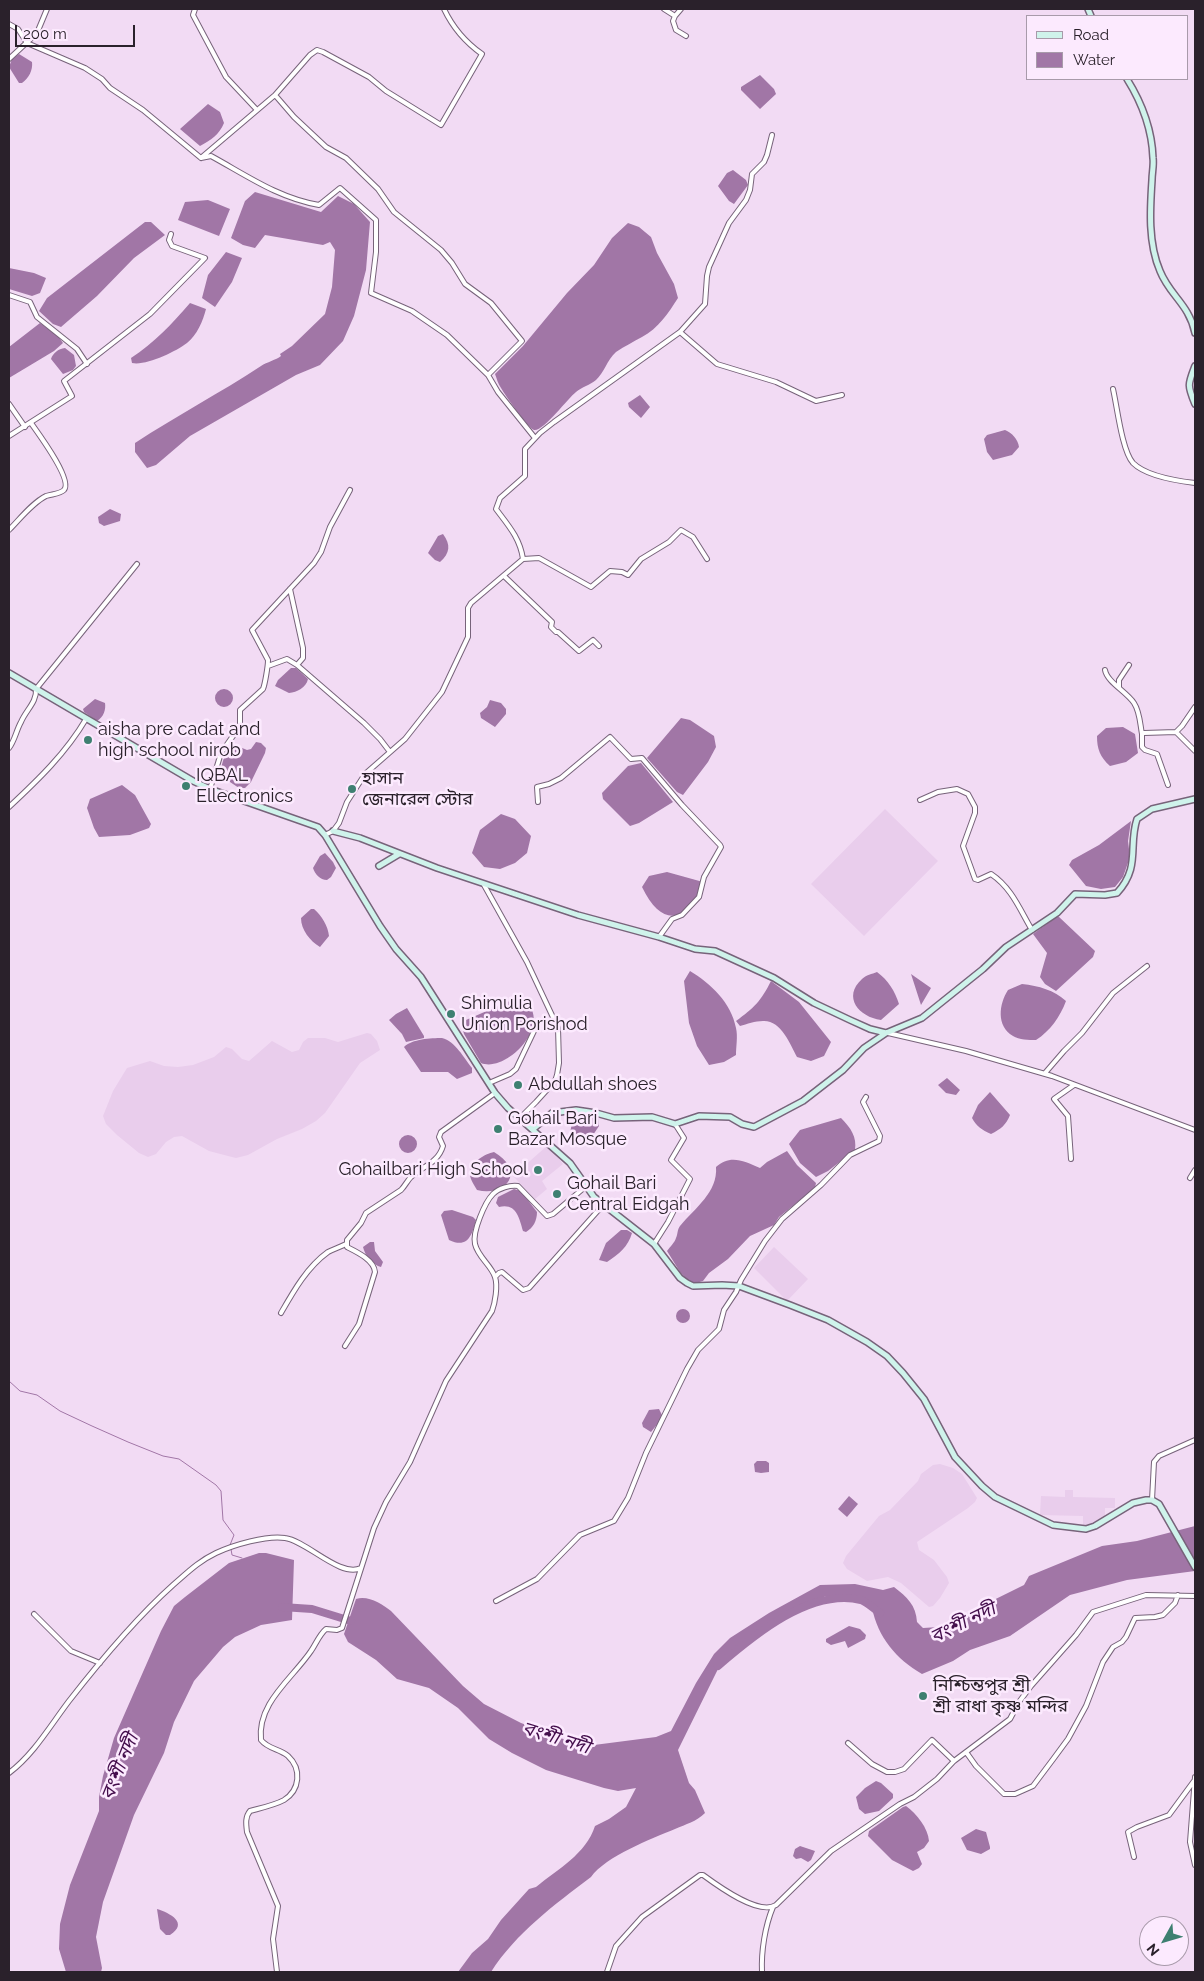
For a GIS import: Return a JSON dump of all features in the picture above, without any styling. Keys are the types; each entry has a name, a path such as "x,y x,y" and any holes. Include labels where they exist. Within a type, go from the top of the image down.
{"street":[{"path":"9,59 37,33 47,9"},
{"path":"195,9 193,15 226,77 257,110"},
{"path":"201,158 275,95 310,55 317,50 324,52 369,78 386,91 441,125 482,54 459,33 444,9"},
{"path":"664,9 675,16"},
{"path":"680,9 673,21 676,30 686,36"},
{"path":"9,24 18,29 28,43 85,68 102,79 110,88 143,110 201,158"},
{"path":"1128,80 1143,110 1152,144 1154,160 1150,212 1154,248 1160,271 1171,290 1188,310 1195,334"},
{"path":"275,95 326,147 346,158 378,189 394,212 441,250 465,284 491,303 522,341 488,375"},
{"path":"523,559 521,545 496,509 500,498 525,476 525,449 535,438 571,409 680,332 705,304 709,268 729,223 746,200 750,190 752,174 767,155 772,135"},
{"path":"201,158 211,156 252,181 294,200 309,204 319,205 340,188 376,220 376,252 371,294 412,311 447,335 488,375 498,392 535,438"},
{"path":"9,436 72,396 64,381 150,314 204,258 172,246 169,240 171,234"},
{"path":"9,295 30,302 37,317 77,349 87,364"},
{"path":"680,332 717,364 776,382 816,401 842,395"},
{"path":"1195,366 1189,380 1189,389 1195,404"},
{"path":"1113,388 1126,447 1132,462 1153,474 1177,481 1195,482"},
{"path":"9,404 25,427"},
{"path":"9,530 46,496 63,491 66,487 63,472 31,423"},
{"path":"210,789 221,753 240,726 240,710 263,689 268,660 266,652 252,630 270,613 321,552 330,527 350,490"},
{"path":"326,835 333,831 339,823 347,802 365,774 404,739 442,692 468,637 468,608 478,597 523,559 538,558 591,587 610,571 622,572 628,575 641,559 669,542 681,530 693,537 707,559"},
{"path":"9,748 15,740 20,723 35,698 36,689 137,564"},
{"path":"504,576 552,622 551,627 579,651 593,640 599,646"},
{"path":"290,589 303,648 303,658 297,665"},
{"path":"268,666 288,659 297,665 364,723 380,738 390,752"},
{"path":"1119,687 1119,680 1129,665"},
{"path":"1105,670 1110,679 1134,702 1142,734 1142,747 1144,750 1157,754 1168,785"},
{"path":"9,673 193,781 210,789 304,820 318,827 326,835 380,926 396,949 421,977 495,1093 570,1163 585,1187 594,1197 654,1244 680,1278 693,1286 738,1286 828,1320 867,1342 887,1356 924,1399 955,1457 977,1480 995,1497 1037,1519 1054,1525 1086,1529 1134,1504 1152,1500 1159,1504 1195,1567"},
{"path":"1142,734 1176,732 1195,707"},
{"path":"9,807 34,784 57,758 86,718"},
{"path":"1176,732 1195,751"},
{"path":"538,802 537,787 561,778 610,737 631,759 642,758 682,805 720,845 721,847 704,878 699,897 682,916 672,919 659,937"},
{"path":"920,800 938,792 957,789 968,794 975,807 975,813 963,846 975,879 978,880 991,874 1001,882 1010,891 1032,930"},
{"path":"533,1129 552,1114 576,1110 614,1118 652,1117 675,1124 706,1116 730,1117 749,1127 765,1122 803,1101 843,1070 864,1048 887,1033 922,1018 983,969 1006,947 1057,913 1075,894 1110,895 1118,891 1128,876 1133,860 1134,832 1137,819 1152,809 1195,799"},
{"path":"333,831 360,838 484,885 578,915 696,949 715,951 774,978 823,1007 870,1029 966,1051 1045,1074 1195,1130"},
{"path":"379,866 399,854"},
{"path":"484,885 527,962 558,1028 559,1062 555,1081 520,1118"},
{"path":"1045,1074 1082,1033 1113,993 1147,966"},
{"path":"489,1083 510,1074 516,1069 536,1027"},
{"path":"1071,1159 1068,1116 1054,1099 1074,1085"},
{"path":"280,1314 297,1286 329,1252 346,1244 354,1230 362,1223 366,1213 401,1190 406,1185 408,1179 436,1158 443,1146 439,1136 441,1132 495,1093"},
{"path":"496,1601 537,1579 580,1535 614,1521 628,1498 646,1453 687,1369 698,1350 719,1329 724,1310 766,1240 782,1219 821,1185 850,1155 879,1141 880,1136 863,1102 866,1097"},
{"path":"654,1244 668,1222 690,1179 671,1160 684,1138 675,1124"},
{"path":"1190,1178 1195,1170"},
{"path":"277,1972 273,1939 278,1906 247,1832 246,1821 250,1811 283,1800 289,1796 299,1776 290,1757 262,1743 263,1721 268,1706 311,1651 323,1632 329,1628 340,1630 347,1619 361,1568 386,1502 410,1462 446,1381 492,1311 495,1304 496,1277 481,1256 474,1242 479,1220 493,1193 505,1188 518,1186 547,1216 553,1214 585,1187"},
{"path":"496,1277 502,1272 523,1290 529,1288 603,1205"},
{"path":"345,1346 359,1324 375,1272 375,1267 364,1257 347,1247 346,1244"},
{"path":"1152,1500 1154,1462 1159,1456 1195,1440"},
{"path":"9,1774 20,1765 49,1730 68,1702 138,1619 190,1570 216,1553 264,1538 285,1538 294,1540 346,1569 355,1570 361,1568"},
{"path":"762,1972 761,1959 773,1907 831,1851 914,1797 937,1779 954,1761 1010,1719 1019,1702 1031,1686 1076,1635 1093,1612 1146,1595 1195,1596"},
{"path":"966,1752 976,1766 1004,1794 1015,1794 1033,1786 1072,1733 1091,1695 1103,1662 1113,1647 1122,1642 1126,1637 1132,1622 1140,1617 1163,1615 1175,1603 1178,1595"},
{"path":"34,1614 71,1651 100,1663"},
{"path":"848,1743 872,1764 887,1772 904,1769 932,1740 954,1761"},
{"path":"1134,1858 1128,1832 1169,1815 1195,1779"},
{"path":"1195,1779 1190,1842 1195,1865"},
{"path":"607,1972 616,1946 642,1916 700,1876 703,1875 746,1902 762,1907 773,1907"}],"shaded area":[{"path":"885,809 938,861 864,936 811,884"},
{"path":"367,1033 371,1034 377,1041 380,1050 360,1063 325,1113 302,1129 277,1139 248,1155 236,1158 209,1151 182,1136 174,1137 166,1142 156,1154 148,1157 139,1153 117,1135 106,1124 103,1116 113,1091 127,1068 150,1061 164,1066 193,1065 214,1057 226,1047 232,1049 242,1059 249,1061 272,1041 292,1052 299,1050 303,1042 308,1038 325,1038 338,1042"},
{"name":"Gohailbari High School","path":"548,1145 563,1164 542,1181 547,1189 535,1199 513,1176"},
{"path":"774,1247 808,1279 787,1301 754,1268"},
{"path":"940,1464 953,1468 962,1474 977,1498 968,1508 917,1542 919,1550 934,1560 947,1577 949,1583 940,1598 933,1606 929,1607 901,1583 888,1577 867,1581 847,1569 843,1563 846,1556 879,1516 890,1510 918,1481 921,1474 933,1465"},
{"path":"1065,1490 1073,1490 1073,1497 1115,1498 1115,1508 1105,1508 1105,1518 1086,1527 1083,1526 1083,1516 1040,1515 1041,1496 1065,1497"}],"water":[{"path":"19,54 32,62 30,74 22,83 19,83 9,67 12,59"},
{"path":"760,75 774,89 776,94 760,109 741,90 741,87"},
{"path":"208,104 220,112 224,123 214,137 200,146 180,129"},
{"path":"733,170 746,180 748,185 734,204 729,201 718,186 727,173"},
{"path":"255,192 321,212 338,196 354,204 370,222 366,270 354,316 343,341 320,365 296,375 190,436 156,465 147,468 135,452 135,443 281,356 280,354 292,346 325,314 332,287 335,250 330,242 323,245 265,235 255,248 243,245 231,238 245,201"},
{"path":"208,200 230,209 219,236 178,220 185,202"},
{"path":"145,222 151,222 165,235 134,258 97,296 61,327 53,324 39,311 47,298"},
{"path":"628,223 639,227 651,237 657,253 674,284 678,298 653,330 616,352 596,380 576,392 543,426 534,430 522,418 507,397 499,385 495,374 523,346 567,293 594,265 612,238"},
{"path":"226,252 242,258 232,282 215,307 202,298 208,275"},
{"path":"9,268 34,273 46,278 40,293 32,296 9,289"},
{"path":"190,303 206,309 199,328 191,340 182,347 160,358 132,363 131,358 162,333"},
{"path":"40,323 58,336 63,343 54,351 9,378 9,347"},
{"path":"65,348 74,355 76,366 73,370 63,374 51,359 56,352"},
{"path":"640,395 650,407 641,418 629,407 628,403"},
{"path":"1005,430 1014,437 1019,447 1012,455 993,460 987,452 984,439 987,435"},
{"path":"110,509 121,514 120,521 104,526 99,523 98,517"},
{"path":"443,534 448,549 440,562 428,553 438,536"},
{"path":"291,668 296,668 308,679 301,689 289,693 275,686 278,680"},
{"path":"224,689 230,692 233,698 230,704 224,707 218,704 215,698 218,692"},
{"path":"95,699 105,703 103,715 97,721 84,712 83,709"},
{"path":"490,700 501,703 506,709 506,714 495,727 481,718 480,713 487,707"},
{"path":"681,718 690,720 714,736 716,747 708,762 683,795 677,792 647,758"},
{"path":"1123,727 1135,734 1138,753 1126,762 1110,766 1100,753 1097,736 1106,728"},
{"path":"256,742 261,743 266,748 265,753 251,782 245,788 239,788 221,776 223,760 231,745 247,750 251,749"},
{"path":"641,763 673,802 639,823 630,826 603,799 602,793 628,766"},
{"path":"122,785 135,795 151,824 149,828 130,835 99,837 87,808 90,799"},
{"path":"501,814 515,819 531,836 527,853 515,863 500,869 484,867 472,853 480,830"},
{"path":"1131,821 1128,841 1130,857 1123,877 1115,887 1101,889 1086,886 1069,865 1072,860 1099,845"},
{"path":"325,853 336,868 327,880 318,876 313,868 320,856"},
{"path":"667,872 703,882 690,906 682,913 674,916 666,915 658,910 642,887 649,876"},
{"path":"311,909 314,909 322,918 329,936 320,947 307,935 301,922 301,918"},
{"path":"1058,916 1095,951 1093,957 1056,991 1045,984 1040,977 1047,953 1033,934"},
{"path":"690,971 712,988 730,1010 737,1034 736,1055 724,1062 709,1065 697,1046 689,1023 684,981"},
{"path":"877,972 891,986 899,1004 881,1020 866,1015 860,1010 853,999 856,986 862,979"},
{"path":"911,974 931,988 921,1005"},
{"path":"771,981 799,1002 831,1042 824,1056 811,1061 797,1057 784,1034 775,1024 763,1021 740,1026 736,1021 756,1004"},
{"path":"1022,984 1046,989 1066,1001 1054,1023 1036,1040 1021,1039 1013,1036 1004,1027 1002,1021 1001,1008 1008,990"},
{"path":"519,997 530,1006 534,1018 532,1030 525,1042 504,1060 492,1064 481,1063 464,1034 462,1027 466,1020"},
{"path":"407,1008 424,1038 406,1042 402,1034 389,1020"},
{"path":"442,1038 459,1050 472,1068 472,1073 457,1079 448,1072 421,1072 404,1047 417,1041"},
{"path":"947,1078 960,1090 956,1095 946,1093 938,1085"},
{"path":"990,1092 1010,1115 1003,1126 991,1134 975,1123 972,1118 978,1105"},
{"path":"579,1112 598,1116 599,1126 593,1135 576,1137 570,1133 573,1118"},
{"path":"841,1118 848,1125 852,1133 855,1141 855,1150 828,1171 816,1177 800,1163 789,1144 800,1130"},
{"path":"408,1135 414,1138 417,1144 414,1150 408,1153 402,1150 399,1144 402,1138"},
{"path":"787,1151 797,1165 816,1183 815,1188 779,1217 774,1225 750,1236 728,1259 709,1273 703,1281 696,1283 688,1281 667,1251 674,1243 680,1226 709,1192 716,1176 716,1167 727,1161 737,1160 760,1168"},
{"path":"494,1152 504,1159 509,1167 511,1174 509,1181 497,1190 477,1190 470,1174 472,1166 479,1159"},
{"path":"514,1189 521,1191 537,1212 534,1224 526,1232 523,1231 518,1216 513,1209 505,1206 499,1207 496,1203 498,1197"},
{"path":"452,1210 473,1217 476,1220 471,1235 465,1242 449,1240 441,1215 444,1211"},
{"path":"621,1230 627,1230 632,1233 625,1246 607,1262 599,1260 606,1243"},
{"path":"370,1242 374,1242 375,1251 383,1262 381,1267 367,1257 363,1247"},
{"path":"680,1309 686,1309 690,1316 686,1323 680,1323 676,1319 676,1313"},
{"path":"659,1409 662,1415 660,1421 651,1432 643,1427 642,1423 649,1410"},
{"path":"757,1461 769,1463 769,1472 755,1472 754,1464"},
{"path":"849,1496 858,1504 847,1517 838,1509"},
{"path":"1195,1526 1195,1571 1127,1580 1070,1595 1010,1636 970,1650 953,1661 922,1674 904,1661 889,1646 879,1628 872,1608 853,1599 826,1596 791,1611 734,1650 718,1669 678,1750 689,1783 695,1790 705,1813 694,1821 642,1843 607,1862 536,1920 512,1945 491,1972 458,1972 472,1953 488,1939 501,1920 529,1889 536,1887 578,1853 591,1836 595,1826 626,1807 636,1788 618,1791 546,1770 489,1739 458,1708 429,1688 397,1679 376,1660 348,1642 344,1634 356,1599 370,1599 391,1611 463,1686 484,1704 521,1723 579,1745 594,1745 656,1737 671,1731 696,1683 714,1654 730,1638 769,1613 820,1585 855,1584 883,1590 894,1587 913,1606 917,1622 923,1628 939,1627 1024,1585 1029,1576 1102,1546 1137,1541"},
{"path":"259,1553 294,1560 292,1620 261,1625 235,1637 223,1647 194,1681 174,1722 164,1753 134,1815 103,1902 96,1937 102,1968 101,1972 66,1972 59,1949 60,1924 70,1885 99,1811 99,1797 103,1776 114,1738 161,1631 174,1606 185,1597 229,1563"},
{"path":"849,1626 860,1629 866,1635 865,1639 848,1648 845,1641 831,1645 826,1642 826,1639"},
{"path":"876,1781 893,1794 893,1798 879,1811 865,1814 859,1809 856,1797"},
{"path":"906,1806 914,1813 927,1831 929,1841 924,1848 917,1852 922,1864 913,1871 892,1860 868,1836 869,1831"},
{"path":"976,1829 986,1832 990,1847 990,1849 981,1854 967,1850 961,1838"},
{"path":"800,1846 815,1851 808,1862 801,1858 796,1859 793,1856 795,1849"},
{"path":"157,1909 172,1916 178,1923 175,1931 170,1935 166,1935 160,1929"}],"waterway":[{"path":"9,1381 20,1391 37,1395 60,1411 92,1426 163,1456 179,1459 216,1485 221,1491 223,1520 234,1535 230,1545"},
{"path":"231,1549 232,1555 242,1558"},
{"name":"বংশী নদী","path":"718,1666 766,1628 803,1607 822,1601 842,1598 861,1600 880,1613"},
{"name":"বংশী নদী","path":"282,1607 312,1609 351,1621"}],"place":[{"name":"aisha pre cadat and high school nirob","path":"88,740"},
{"name":"IQBAL Ellectronics","path":"186,786"},
{"name":"হাসান জেনারেল স্টোর","path":"352,789"},
{"name":"Shimulia Union Porishod","path":"451,1014"},
{"name":"Abdullah shoes","path":"518,1085"},
{"name":"Gohail Bari Bazar Mosque","path":"498,1129"},
{"name":"Gohailbari High School","path":"538,1170"},
{"name":"Gohail Bari Central Eidgah","path":"557,1194"},
{"name":"নিশ্চিন্তপুর শ্রী শ্রী রাধা কৃষ্ণ মন্দির","path":"923,1696"}]}
